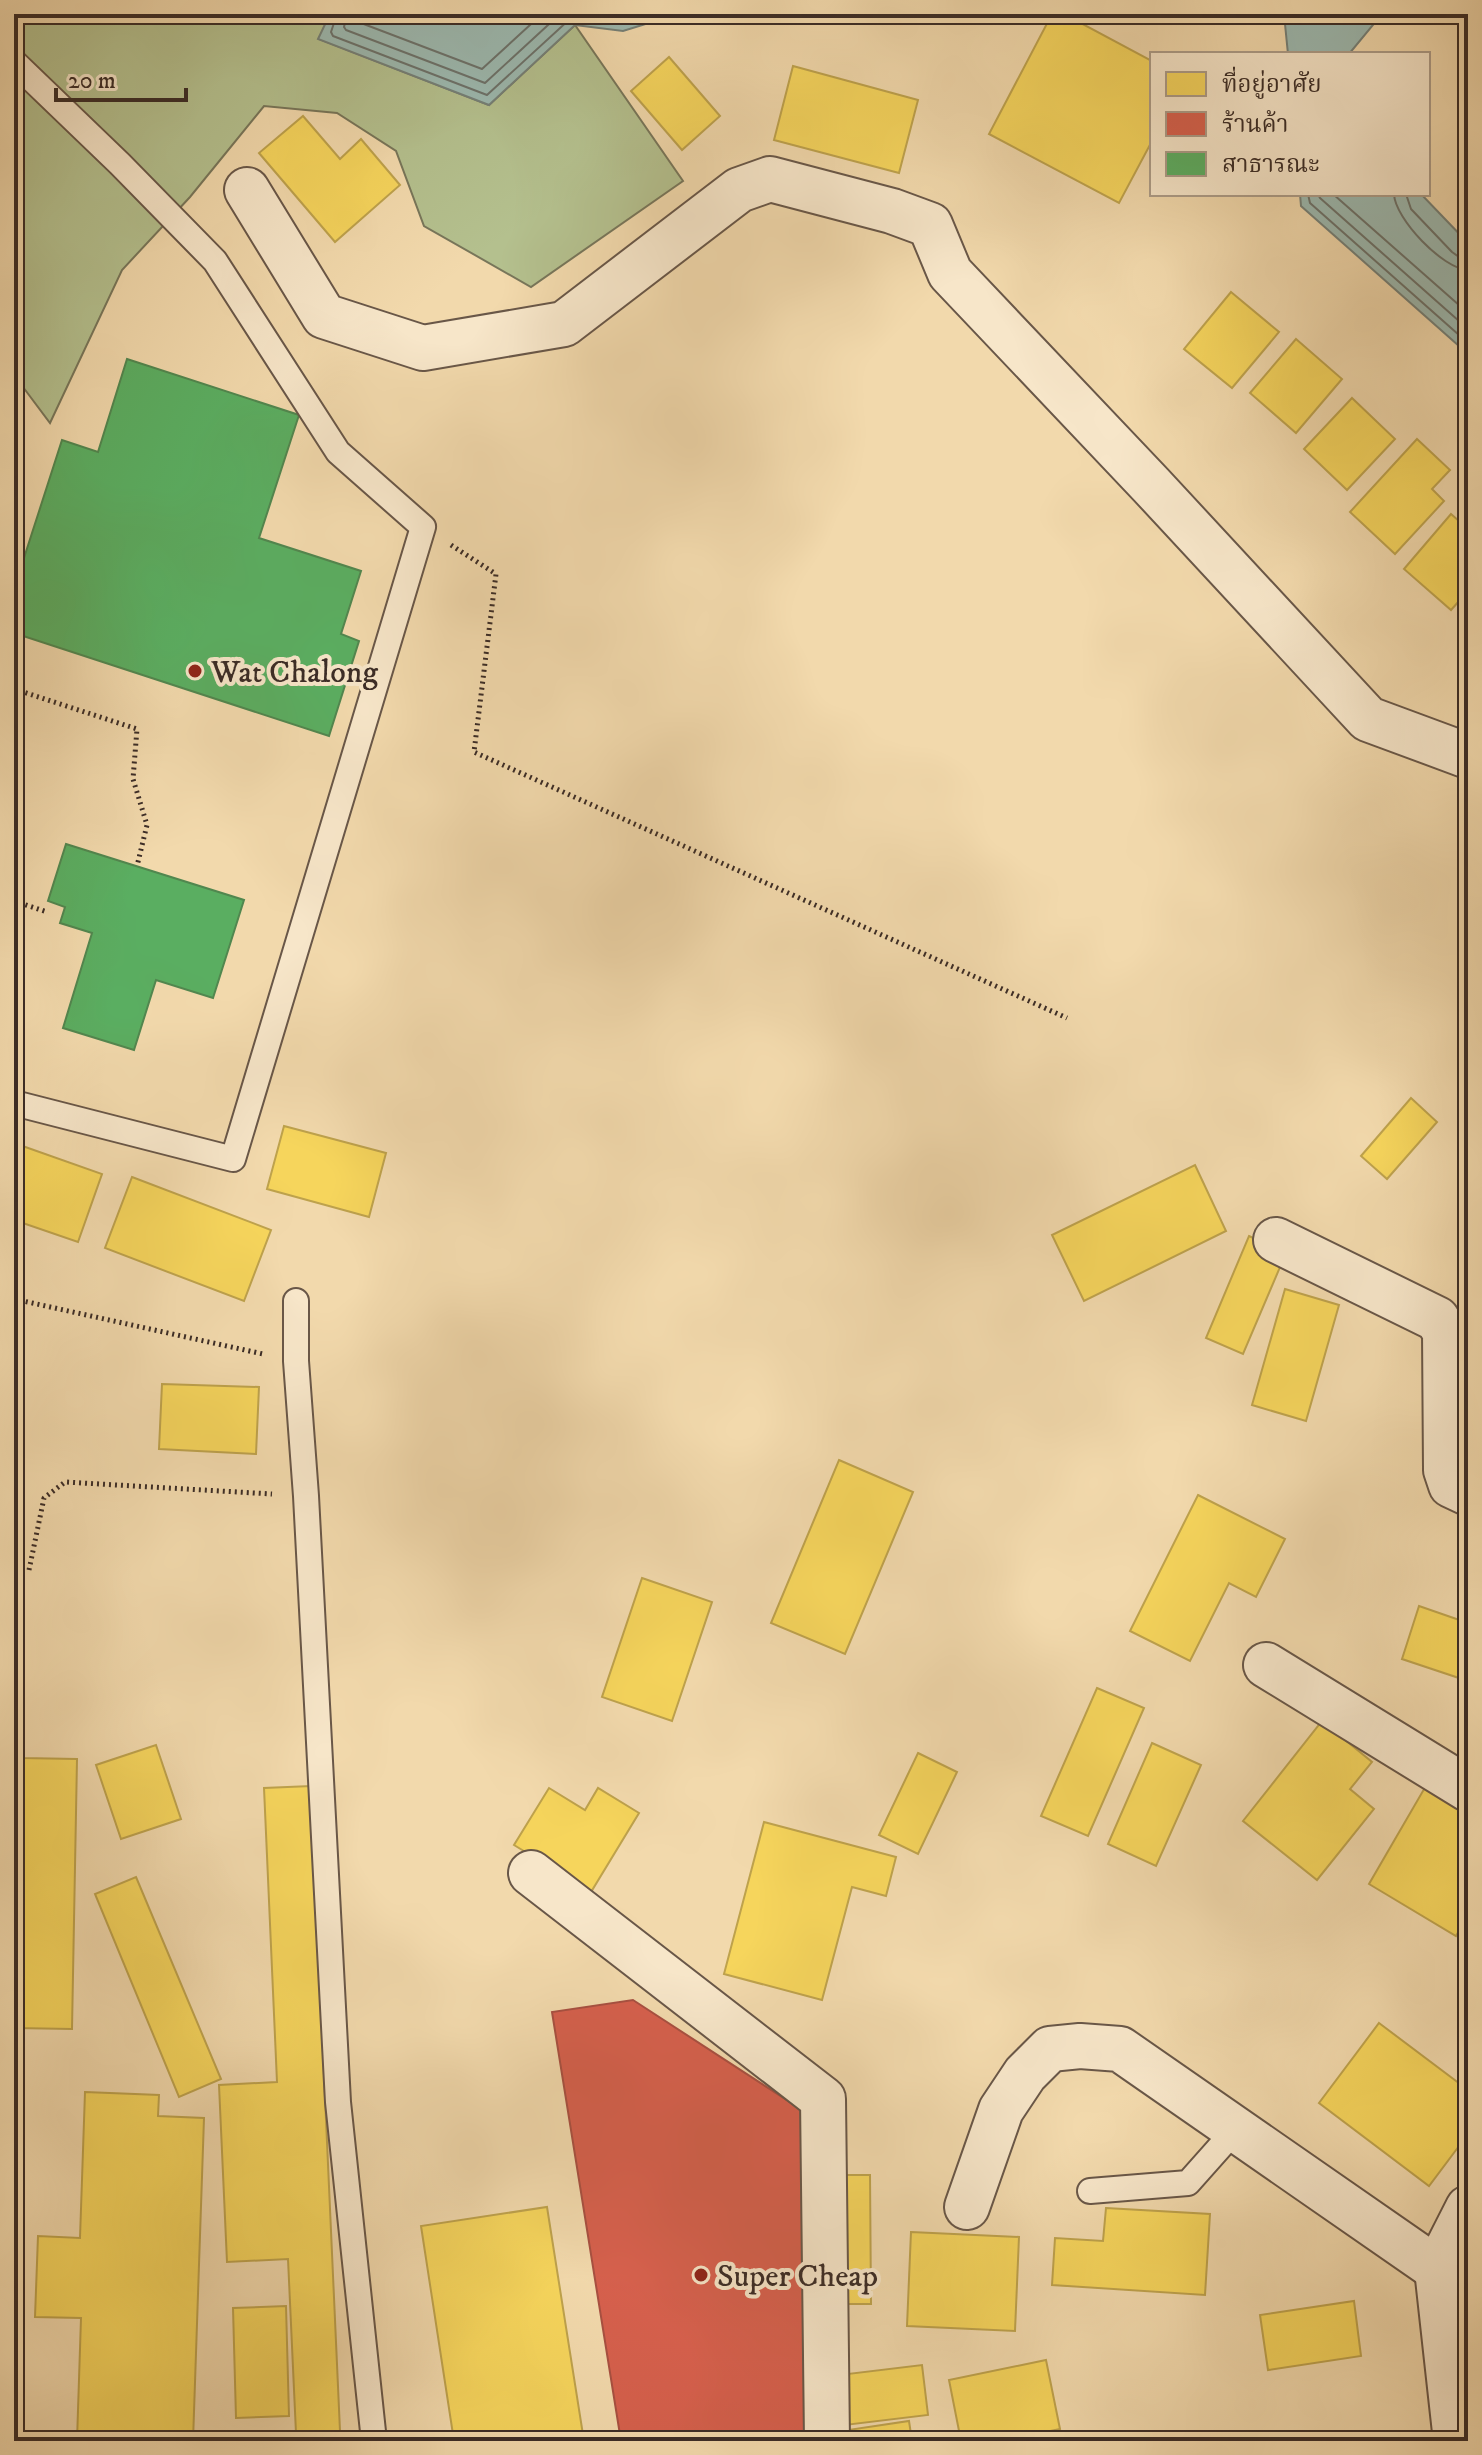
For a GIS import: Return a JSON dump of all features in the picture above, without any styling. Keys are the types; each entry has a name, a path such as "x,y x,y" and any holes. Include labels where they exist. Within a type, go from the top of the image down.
{"street":[{"path":"247,190 324,316 423,348 564,324 739,190 770,179 892,211 930,225 950,273 1368,719 1468,756"},
{"path":"1276,1240 1437,1319 1445,1332 1446,1470 1451,1485 1468,1493"},
{"path":"1266,1665 1468,1789"},
{"path":"531,1873 823,2099 827,2441"},
{"path":"967,2207 1001,2110 1025,2074 1050,2049 1080,2046 1120,2049 1437,2269"},
{"path":"1456,2441 1437,2269 1468,2208"}],"lane":[{"path":"14,62 215,261 338,452 423,527 233,1159 14,1103"},
{"path":"296,1301 296,1361 338,2102 374,2441"},
{"path":"1090,2191 1188,2183 1236,2129"}],"path":[{"path":"423,527 496,574 474,752 1067,1018"},
{"path":"14,689 137,729 133,779 147,825 137,866"},
{"path":"14,901 47,912"},
{"path":"14,1299 296,1361"},
{"path":"29,1570 44,1498 65,1482 306,1496"}],"green space":[{"path":"14,14 330,14 319,39 489,105 575,25 683,181 531,287 424,226 396,151 337,113 264,106 190,197 122,270 50,423 14,375"}],"water":[{"path":"330,14 678,14 623,31 575,25 489,105 318,39"},
{"path":"1284,14 1382,14 1351,52 1288,52"},
{"path":"1300,196 1423,196 1468,243 1468,354 1301,206"}],"building: ที่อยู่อาศัย":[{"path":"1052,14 1064,14 1150,60 1150,145 1119,203 989,134"},
{"path":"669,57 720,116 682,150 631,91"},
{"path":"793,66 918,100 899,173 774,140"},
{"path":"303,116 340,159 361,139 400,185 335,242 259,153"},
{"path":"1231,292 1279,332 1232,388 1184,349"},
{"path":"1296,339 1342,379 1296,433 1250,393"},
{"path":"1352,398 1395,439 1347,490 1304,449"},
{"path":"1417,439 1450,470 1432,489 1444,501 1395,554 1350,512"},
{"path":"1451,514 1468,529 1468,591 1451,610 1404,569"},
{"path":"1411,1098 1437,1122 1387,1179 1361,1156"},
{"path":"284,1126 386,1153 369,1217 267,1189"},
{"path":"14,1143 102,1174 78,1242 14,1220"},
{"path":"1195,1165 1226,1231 1084,1301 1052,1235"},
{"path":"132,1177 271,1230 244,1301 105,1248"},
{"path":"1249,1236 1286,1253 1243,1354 1206,1338"},
{"path":"1285,1289 1339,1305 1306,1421 1252,1405"},
{"path":"162,1384 259,1387 256,1454 159,1449"},
{"path":"839,1460 913,1492 845,1654 771,1623"},
{"path":"1198,1495 1285,1539 1256,1597 1229,1583 1190,1661 1130,1631"},
{"path":"642,1578 712,1602 672,1721 602,1697"},
{"path":"1419,1606 1468,1623 1468,1681 1402,1659"},
{"path":"14,1651 24,1652 22,1758 77,1759 72,2029 14,2028"},
{"path":"1097,1688 1144,1708 1088,1836 1041,1816"},
{"path":"1322,1721 1372,1762 1350,1789 1374,1809 1317,1880 1243,1821"},
{"path":"1152,1743 1201,1765 1156,1866 1108,1844"},
{"path":"156,1745 181,1819 121,1839 96,1765"},
{"path":"918,1753 957,1772 918,1854 879,1835"},
{"path":"1427,1784 1468,1808 1468,1915 1456,1936 1369,1884"},
{"path":"311,1786 340,2431 296,2433 288,2259 227,2262 219,2085 277,2082 264,1788"},
{"path":"549,1788 585,1810 598,1788 639,1813 591,1892 514,1845"},
{"path":"764,1822 896,1857 886,1896 852,1887 822,2000 724,1974"},
{"path":"136,1877 221,2079 179,2097 95,1894"},
{"path":"1379,2023 1468,2090 1468,2134 1429,2186 1319,2103"},
{"path":"85,2092 159,2095 158,2116 204,2118 193,2441 77,2441 81,2318 35,2317 38,2236 80,2238"},
{"path":"826,2175 870,2175 871,2304 827,2304"},
{"path":"547,2207 584,2441 454,2441 421,2226"},
{"path":"1106,2208 1210,2214 1205,2295 1052,2285 1055,2238 1103,2241"},
{"path":"911,2232 1019,2237 1015,2331 907,2326"},
{"path":"1354,2301 1361,2356 1268,2370 1260,2315"},
{"path":"286,2306 289,2416 236,2418 233,2308"},
{"path":"1046,2360 1060,2429 1001,2441 961,2441 949,2380"},
{"path":"922,2365 928,2415 845,2425 839,2375"},
{"path":"909,2421 912,2441 849,2441 848,2430"}],"building: ร้านค้า":[{"name":"Super Cheap","path":"633,2000 802,2110 813,2441 621,2441 552,2012"}],"building: สาธารณะ":[{"path":"127,359 299,415 259,538 361,571 341,634 359,641 329,736 14,633 14,589 62,440 98,452"},
{"path":"66,844 244,900 213,998 156,980 134,1050 63,1028 92,933 60,923 65,907 48,901"}],"place":[{"name":"Wat Chalong","path":"195,671"},
{"name":"Super Cheap","path":"701,2275"}]}
